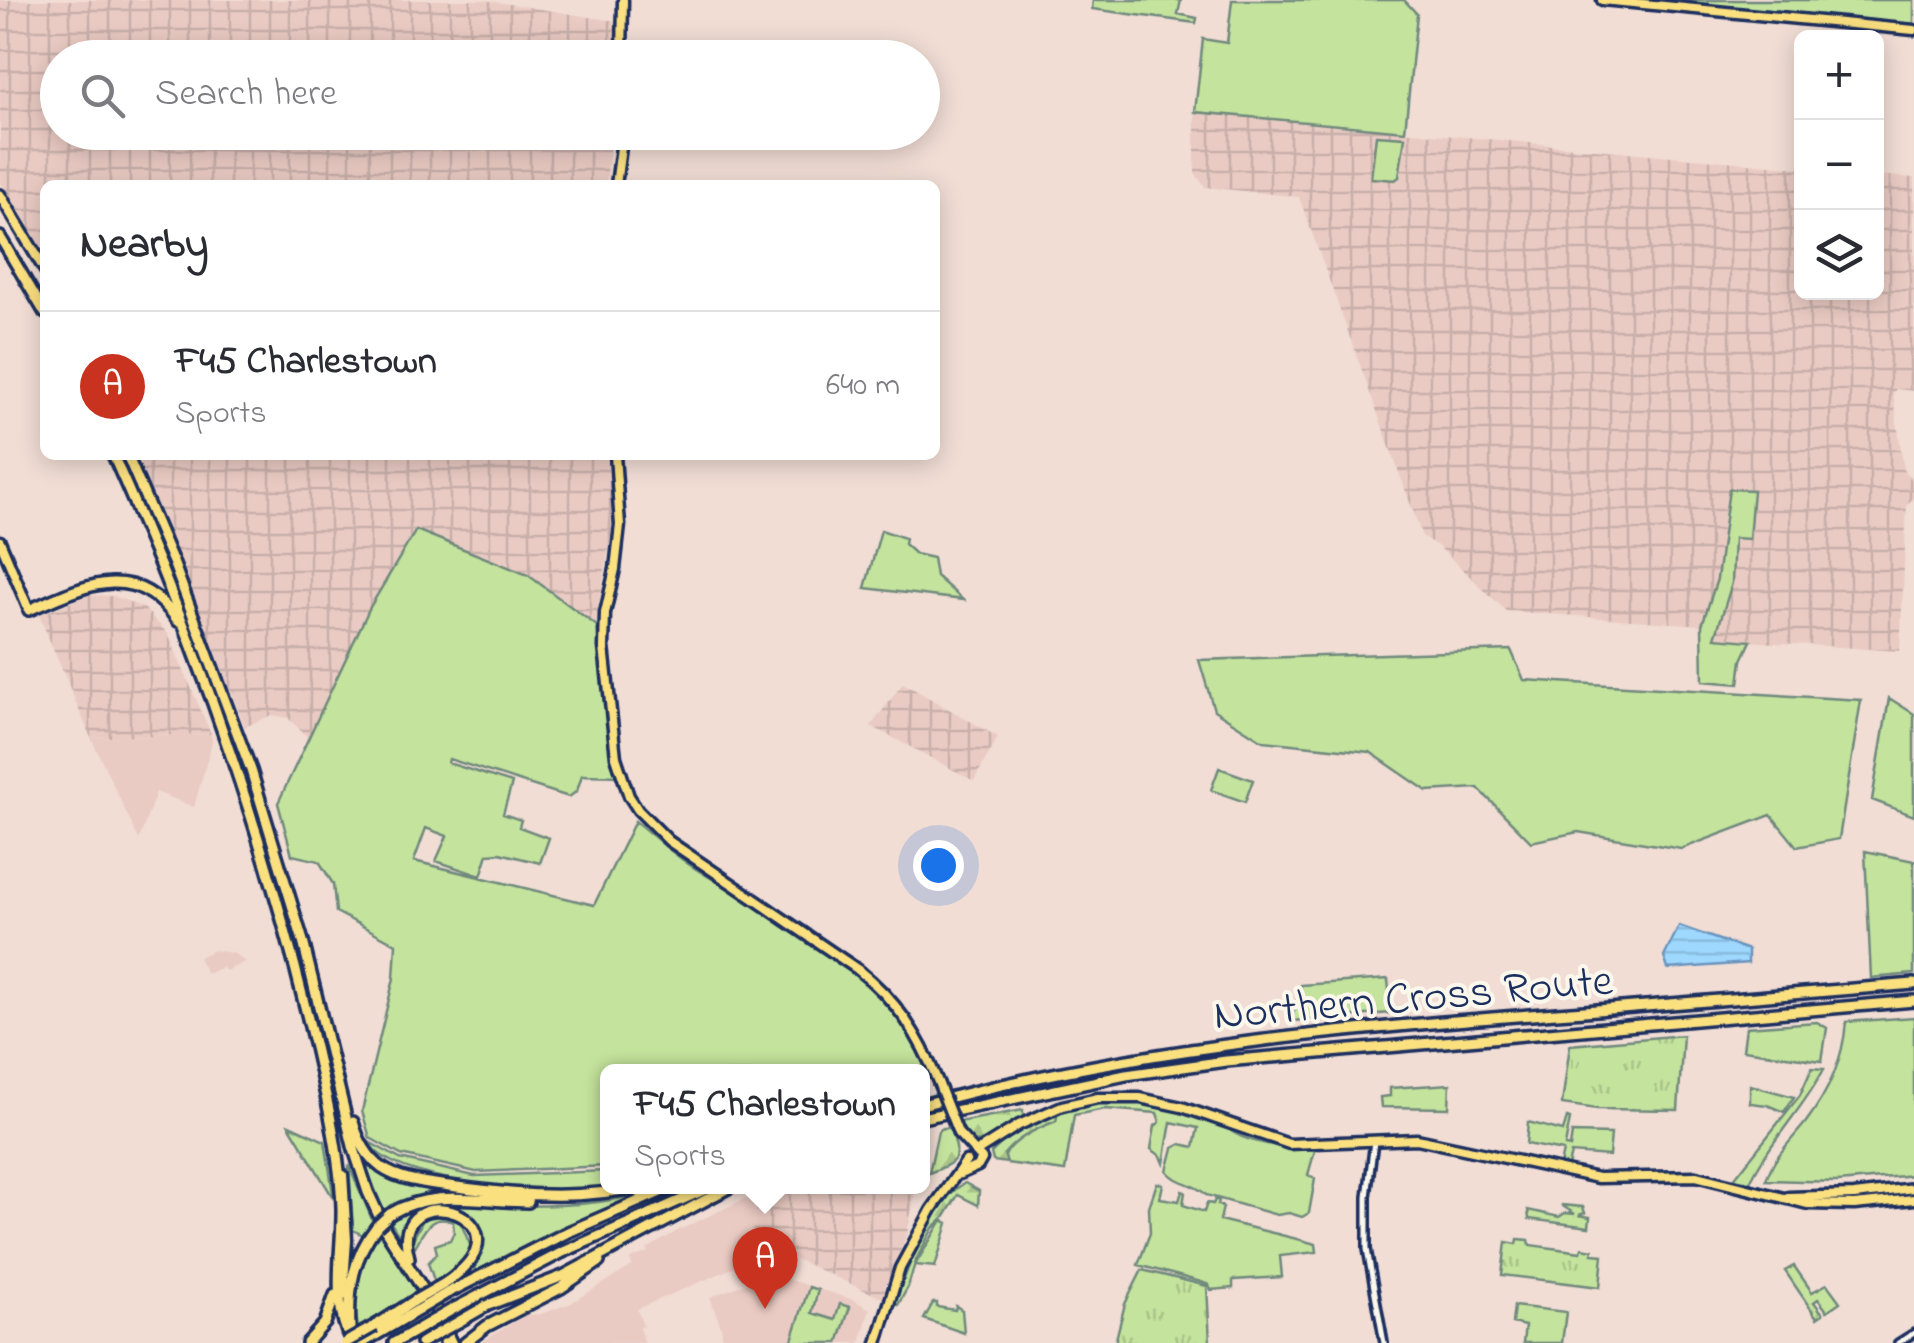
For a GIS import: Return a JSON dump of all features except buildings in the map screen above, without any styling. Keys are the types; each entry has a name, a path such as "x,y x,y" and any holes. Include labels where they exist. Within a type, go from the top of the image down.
{"highway":[{"path":"0,196 40,262"},
{"path":"0,208 40,272"},
{"path":"0,236 40,304"},
{"path":"115,460 209,692 284,924 337,1146 342,1215 340,1314 352,1339"},
{"path":"128,460 173,562 238,734 280,860 361,1144 382,1168 435,1184 523,1196 602,1194"},
{"path":"29,610 92,584 120,582 146,590 167,606 177,620 209,692"},
{"name":"Northern Cross Route","path":"930,1104 1064,1070 1226,1043 1382,1026 1914,984"},
{"name":"Northern Cross Route","path":"930,1116 1126,1075 1226,1061 1914,1001"},
{"path":"328,1033 353,1146 368,1192 386,1232 420,1281"},
{"path":"352,1339 354,1272 365,1240 390,1214 432,1198 559,1202 624,1194"},
{"path":"352,1339 377,1330 444,1289 656,1194"},
{"path":"394,1343 596,1236 694,1194"},
{"path":"426,1340 488,1305 550,1282 717,1194"},
{"path":"444,1289 469,1264 476,1248 470,1223 450,1209 432,1210 412,1226 408,1255 449,1343"},
{"path":"466,1343 510,1312 561,1288 628,1240"},
{"path":"308,1343 331,1312 340,1259"},
{"path":"352,1339 377,1330"}],"main road":[{"path":"622,40 623,0"},
{"path":"1602,0 1914,30"},
{"path":"617,180 621,150"},
{"path":"615,460 620,525 605,614 604,647 612,740 630,796 638,810 669,841 872,980 914,1029 930,1064"},
{"path":"0,541 29,610"},
{"path":"930,1064 973,1158"},
{"path":"874,1343 900,1268 918,1232 973,1158 1018,1125 1062,1106 1098,1098 1182,1107 1289,1144 1432,1141 1530,1166 1598,1178 1696,1176 1774,1196 1914,1199"},
{"path":"337,1146 346,1185 348,1240 343,1295 352,1339"},
{"path":"1850,1200 1914,1188"}],"street":[{"path":"1374,1141 1367,1197 1368,1250 1384,1343"},
{"path":"1898,1343 1914,1333"}],"shaded area":[{"path":"0,0 484,0 615,21 615,40 40,40 40,150 609,150 606,180 40,180 40,249 0,183"},
{"path":"1195,112 1794,167 1794,300 1884,300 1884,176 1914,178 1914,391 1896,389 1893,393 1904,471 1914,481 1914,497 1907,505 1900,651 1715,639 1701,625 1506,611 1440,548 1422,536 1299,197 1205,187 1195,173"},
{"path":"139,460 607,460 614,518 595,630 307,737 288,718 272,715 245,727"},
{"path":"89,595 114,596 144,608 168,634 211,734 91,738 39,615"},
{"path":"903,683 998,737 974,781 871,726"},
{"path":"211,734 194,807 156,792 139,840 91,738"},
{"path":"213,950 233,953 245,962 207,974 198,958"},
{"path":"759,1194 751,1239 775,1250 637,1309 645,1343 480,1343 525,1315 541,1314 571,1303 632,1266 630,1259 648,1252 647,1249"},
{"path":"759,1194 915,1194 907,1234 885,1287 884,1299 751,1239"},
{"path":"770,1274 854,1300 870,1309 860,1343 721,1340 722,1330 710,1297"}],"green space":[{"path":"1093,0 1181,0 1178,14 1197,18 1196,23 1092,9"},
{"path":"1232,0 1404,0 1417,14 1405,131 1195,112 1203,39 1227,43"},
{"path":"1637,0 1914,0 1914,27"},
{"path":"1376,135 1405,137 1399,177 1395,180 1371,178"},
{"path":"1729,489 1753,490 1749,539 1734,538 1732,583 1715,638 1751,641 1742,660 1739,684 1703,681 1702,625 1717,579"},
{"path":"416,530 528,575 597,626 609,744 620,776 582,775 577,791 569,797 449,759 448,763 512,783 503,814 521,820 519,827 549,838 540,863 500,853 488,854 481,876 436,861 447,836 426,828 414,861 594,905 635,821 688,864 800,932 863,979 890,1007 925,1064 600,1064 600,1166 476,1172 401,1155 370,1138 362,1111 394,978 396,944 336,912 333,884 319,861 292,855 278,803 370,607"},
{"path":"881,530 905,538 904,544 915,554 933,558 936,576 963,600 865,588"},
{"path":"1511,650 1524,680 1861,700 1839,839 1797,847 1771,815 1681,849 1578,832 1531,842 1478,788 1427,791 1370,752 1263,741 1214,710 1199,660"},
{"path":"1889,698 1914,714 1914,816 1872,800"},
{"path":"1219,768 1253,780 1245,802 1211,790"},
{"path":"1865,851 1914,861 1914,974 1871,978"},
{"path":"1388,979 1391,1013 1291,1021 1301,985"},
{"path":"1914,1017 1914,1175 1838,1182 1766,1180 1778,1156 1822,1099 1838,1062 1846,1022"},
{"path":"1817,1022 1827,1028 1822,1061 1743,1050 1746,1027"},
{"path":"1683,1035 1678,1110 1597,1109 1562,1104 1570,1045"},
{"path":"1812,1068 1824,1069 1750,1182 1734,1179 1800,1095"},
{"path":"1450,1084 1449,1108 1381,1107 1380,1097 1390,1096 1390,1088"},
{"path":"1750,1085 1794,1097 1784,1112 1750,1103"},
{"path":"1107,1101 1157,1104 1227,1127 1255,1141 1315,1150 1308,1175 1315,1179 1309,1213 1302,1217 1277,1215 1206,1195 1176,1179 1167,1171 1173,1148 1181,1144 1194,1147 1198,1128 1171,1122 1164,1163 1151,1149 1155,1126 1160,1122 1157,1113 1105,1109 1074,1115 1065,1171 1007,1163 1004,1158 1018,1140 1056,1121 1051,1113"},
{"path":"1023,1110 1023,1119 994,1137 977,1142 970,1140 959,1122"},
{"path":"1051,1113 1056,1121 1015,1143 1004,1154 1007,1163 993,1161 991,1153 1009,1136"},
{"path":"1567,1118 1570,1119 1565,1146 1570,1147 1572,1133 1611,1134 1609,1156 1571,1153 1568,1166 1560,1165 1563,1151 1526,1144 1528,1122 1563,1131"},
{"path":"289,1125 325,1141 334,1199"},
{"path":"950,1128 956,1153 952,1162 930,1173 930,1168 938,1131"},
{"path":"369,1142 400,1159 474,1176 600,1171 600,1187 554,1189 479,1184 409,1169 383,1157"},
{"path":"362,1156 373,1167 400,1181 478,1195 429,1192 383,1210"},
{"path":"349,1165 373,1222 363,1235 353,1230"},
{"path":"965,1183 979,1191 978,1205 958,1195 933,1228 916,1260 908,1287 895,1304 931,1220"},
{"path":"1157,1183 1163,1184 1160,1198 1179,1201 1182,1191 1183,1205 1204,1212 1207,1203 1219,1200 1218,1205 1223,1207 1220,1220 1316,1244 1317,1252 1280,1256 1282,1277 1233,1280 1233,1288 1211,1290 1201,1282 1138,1265 1150,1233 1149,1207"},
{"path":"643,1194 588,1216 473,1274 481,1234 470,1215 439,1206 418,1213 410,1220 403,1242 389,1220 426,1203 561,1205"},
{"path":"1561,1205 1583,1207 1585,1213 1579,1215 1590,1217 1589,1227 1529,1219 1528,1210 1559,1217 1575,1214"},
{"path":"436,1214 460,1221 471,1247 465,1261 435,1283 428,1263 437,1253 435,1245 450,1240 453,1222 432,1223 413,1250 412,1241 424,1218"},
{"path":"942,1220 948,1223 935,1267 915,1265"},
{"path":"379,1232 418,1294 358,1327 356,1276 363,1252"},
{"path":"1518,1239 1529,1240 1530,1245 1581,1252 1582,1248 1603,1255 1600,1287 1502,1275 1506,1242 1517,1244"},
{"path":"1794,1266 1812,1292 1827,1284 1840,1302 1827,1311 1818,1299 1814,1302 1823,1314 1817,1318 1785,1271"},
{"path":"1142,1270 1207,1286 1210,1343 1115,1343 1125,1304"},
{"path":"809,1287 818,1290 812,1313 835,1320 840,1304 850,1307 838,1343 791,1343"},
{"path":"933,1303 962,1310 964,1333 924,1319"},
{"path":"1514,1306 1566,1312 1562,1343 1523,1343 1525,1326 1512,1323"}],"water":[{"path":"1679,926 1748,950 1748,963 1668,969 1664,957"}],"place":[{"name":"F45 Charlestown","path":"765,1309"}]}
